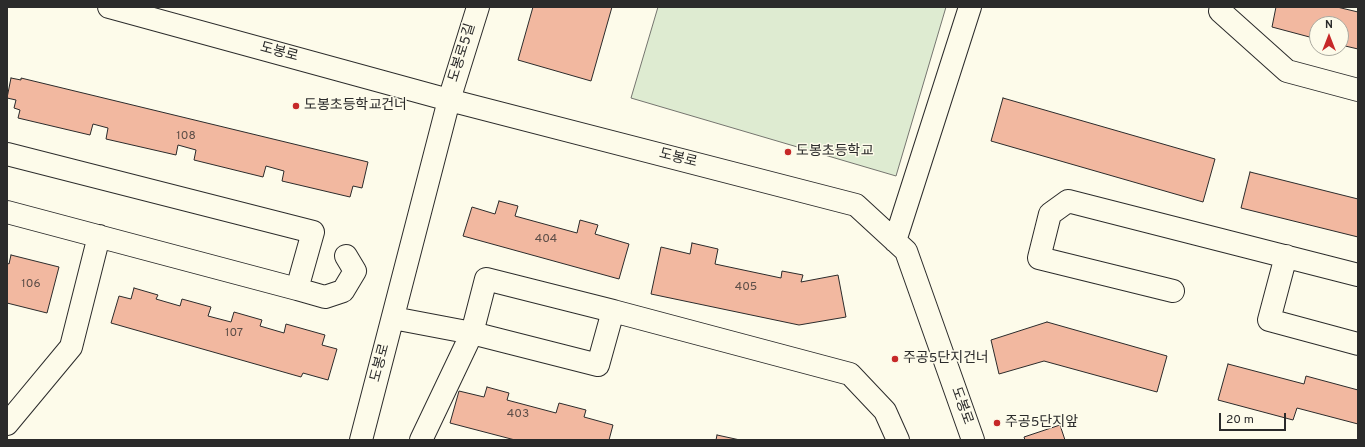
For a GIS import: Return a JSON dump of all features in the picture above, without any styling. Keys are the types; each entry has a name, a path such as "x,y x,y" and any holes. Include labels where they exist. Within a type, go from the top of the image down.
{"street":[{"name":"도봉로","path":"109,7 449,100 856,205 906,251 974,440"},
{"name":"도봉로5길","path":"449,100 478,7"},
{"path":"895,241 970,7"},
{"path":"1222,7 1220,11 1287,72 1358,90"},
{"name":"도봉로","path":"361,440 449,100"},
{"path":"7,154 313,232 296,289"},
{"path":"1174,291 1039,258 1050,214 1068,201 1358,275"},
{"path":"7,212 325,297 343,290 355,271 346,256"},
{"path":"7,424 71,348 99,236"},
{"path":"1286,256 1269,320 1358,344"},
{"path":"421,440 472,333 486,279 850,374 885,411 898,440"},
{"path":"393,318 472,333 598,365 613,311"}],"green space":[{"path":"658,7 946,7 896,176 631,98"}],"building":[{"path":"533,7 612,7 591,81 518,60"},
{"path":"1276,7 1337,7 1358,12 1358,49 1349,47 1349,16 1309,16 1309,37 1272,27"},
{"path":"11,78 21,80 21,78 368,162 362,188 353,186 350,197 282,181 284,171 266,166 263,177 194,160 196,150 178,145 176,155 106,139 108,128 93,124 90,135 18,118 20,110 14,108 16,100 7,98"},
{"path":"1003,98 1215,159 1203,202 991,141"},
{"path":"1250,172 1358,199 1358,237 1241,208"},
{"path":"499,201 518,206 515,216 577,233 580,220 598,225 595,234 629,244 619,279 463,236 472,207 495,214"},
{"path":"692,243 718,249 715,264 781,278 782,271 803,275 801,282 838,275 846,317 799,325 651,294 661,247 690,254"},
{"path":"11,255 59,267 47,313 7,303 7,263 9,264"},
{"path":"134,288 158,295 156,299 180,306 182,299 211,307 208,316 231,322 234,312 262,320 260,326 284,333 286,324 325,335 322,345 337,349 328,380 303,373 301,377 111,323 119,296 131,299"},
{"path":"1047,322 1167,356 1157,392 1044,361 999,374 991,340"},
{"path":"1228,364 1304,384 1306,376 1358,390 1358,424 1297,408 1293,420 1218,400"},
{"path":"487,387 509,393 507,400 556,413 559,403 586,410 584,417 613,425 609,440 515,440 450,423 459,391 484,397"},
{"path":"1060,425 1065,440 1025,440 1024,437"},
{"path":"717,435 740,440 716,440"}],"place":[{"name":"도봉초등학교건너","path":"296,106"},
{"name":"도봉초등학교","path":"788,152"},
{"name":"주공5단지건너","path":"895,359"},
{"name":"주공5단지앞","path":"997,423"}]}
